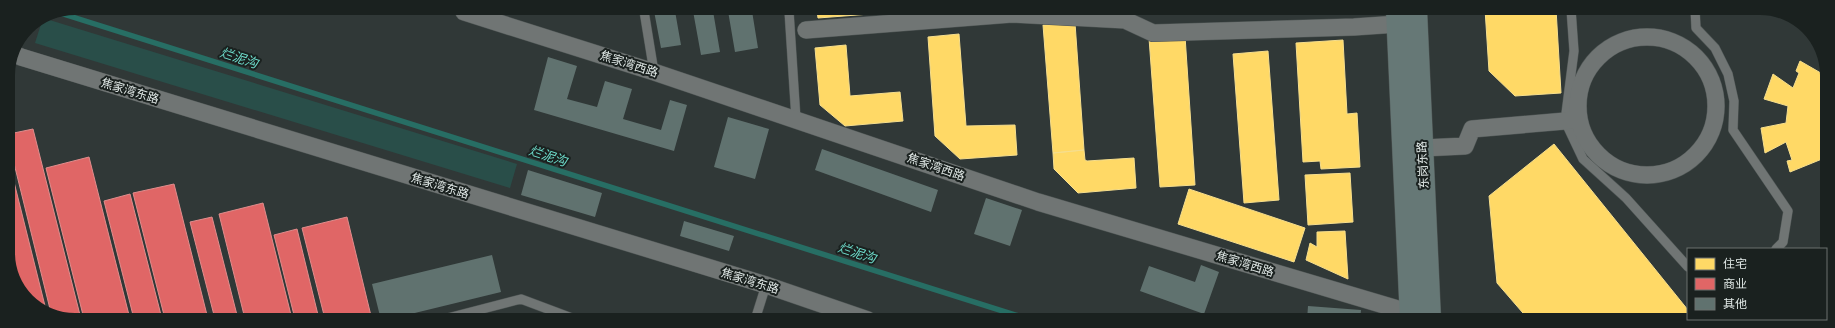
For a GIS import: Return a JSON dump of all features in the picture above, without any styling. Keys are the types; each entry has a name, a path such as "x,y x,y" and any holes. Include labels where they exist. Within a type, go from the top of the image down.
{"main road":[{"name":"东岗东路","path":"1416,15 1423,148 1417,313"},
{"name":"东岗东路","path":"1397,17 1417,313"}],"street":[{"name":"焦家湾西路","path":"474,15 796,119 1038,202 1401,313"},
{"path":"806,30 999,15"},
{"path":"1031,15 1124,20 1153,33 1397,17"},
{"path":"1635,38 1662,39 1687,50 1706,70 1715,95 1714,122 1703,147 1683,166 1658,175 1631,174 1607,163 1588,143 1572,119 1579,91 1590,66 1610,47 1635,38"},
{"name":"焦家湾东路","path":"19,56 766,285 848,313"},
{"path":"1423,148 1465,146 1472,129 1572,119"}],"lane":[{"path":"644,15 654,72"},
{"path":"789,15 796,119"},
{"path":"1572,15 1574,51 1572,119 1583,160 1626,198 1687,266"},
{"path":"1695,15 1696,28 1715,48 1728,74 1734,101 1733,130 1788,211 1783,242 1777,248"},
{"path":"757,313 766,285"},
{"path":"467,313 521,299 558,313"}],"green space":[{"path":"51,20 517,164 510,188 35,43 41,25"}],"building: 住宅":[{"path":"818,15 857,15 818,18"},
{"path":"1485,15 1556,15 1561,93 1515,96 1489,71"},
{"path":"1075,23 1084,150 1053,153 1043,25"},
{"path":"959,34 966,126 1015,125 1017,155 960,159 935,136 928,37"},
{"path":"1185,36 1195,185 1160,187 1149,38"},
{"path":"1343,40 1347,114 1357,113 1360,167 1321,169 1320,161 1303,162 1296,43"},
{"path":"846,45 850,96 900,92 903,121 845,126 820,105 815,48"},
{"path":"1268,51 1279,200 1244,203 1233,54"},
{"path":"1800,61 1820,72 1820,160 1790,172 1787,161 1792,160 1786,142 1765,153 1761,128 1786,123 1788,106 1764,99 1773,74 1793,88 1799,73 1796,71"},
{"path":"1554,144 1687,309 1687,313 1523,313 1497,283 1489,196"},
{"path":"1084,150 1085,160 1087,161 1134,158 1136,188 1078,193 1054,169 1053,153"},
{"path":"1350,173 1353,222 1308,225 1305,175"},
{"path":"1189,189 1305,228 1294,262 1178,224"},
{"path":"1345,231 1348,279 1306,260 1310,243 1317,247 1317,232"}],"building: 商业":[{"path":"33,129 79,313 59,311 50,308 15,167 15,133"},
{"path":"89,157 128,313 82,313 46,168"},
{"path":"174,184 206,313 163,313 133,193"},
{"path":"15,186 45,305 32,296 27,290 21,280 16,265"},
{"path":"130,194 160,313 132,313 104,201"},
{"path":"263,203 290,313 244,313 219,214"},
{"path":"212,217 236,313 213,313 190,222"},
{"path":"347,217 370,313 323,313 302,228"},
{"path":"297,229 318,313 294,313 274,235"}],"building: 其他":[{"path":"655,15 676,15 681,45 661,48"},
{"path":"694,15 714,15 720,52 701,55"},
{"path":"729,15 753,15 758,48 735,52"},
{"path":"548,57 577,66 567,99 597,107 605,81 632,89 623,119 661,130 670,100 687,105 674,151 534,110"},
{"path":"728,117 769,129 755,179 714,167"},
{"path":"822,149 938,190 931,212 815,170"},
{"path":"528,170 602,193 595,217 521,195"},
{"path":"986,198 1022,210 1010,246 974,234"},
{"path":"684,221 734,236 729,251 680,236"},
{"path":"492,255 501,292 415,313 379,313 372,284"},
{"path":"1201,265 1219,272 1204,313 1140,291 1149,266 1195,282"},
{"path":"1308,306 1361,310 1361,313 1308,313"}],"waterway":[{"name":"烂泥沟","path":"68,16 1009,313"}]}
